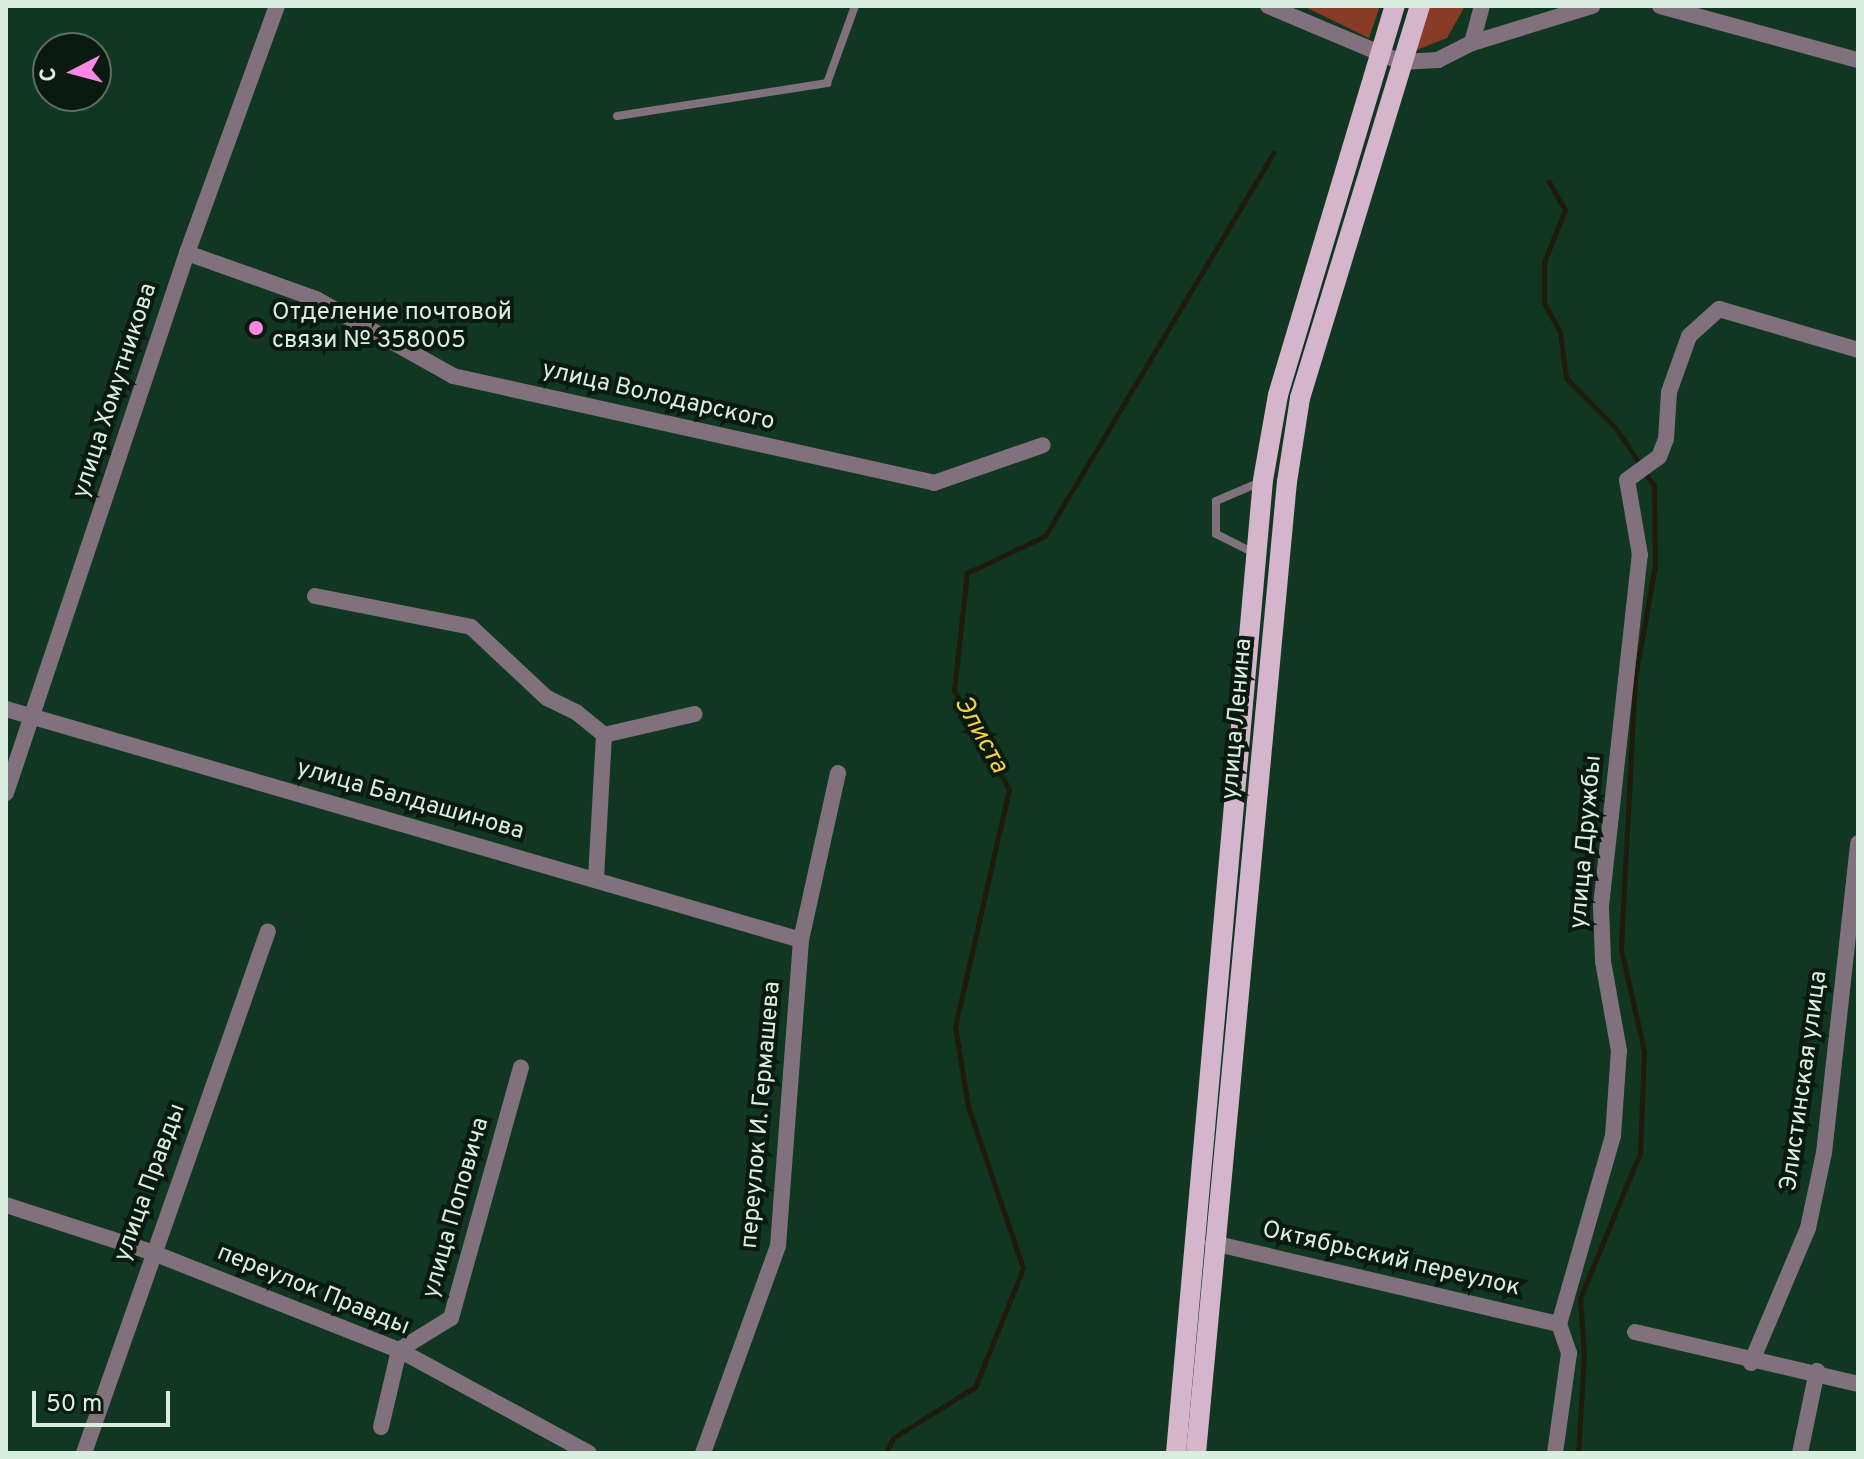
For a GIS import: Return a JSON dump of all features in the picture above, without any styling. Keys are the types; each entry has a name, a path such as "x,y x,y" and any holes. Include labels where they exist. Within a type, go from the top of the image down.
{"main road":[{"name":"улица Ленина","path":"1176,1453 1263,480 1278,395 1395,6"},
{"name":"улица Ленина","path":"1196,1453 1213,1243 1287,482 1300,398 1420,6"}],"street":[{"name":"улица Хомутникова","path":"6,793 187,253 277,6"},
{"path":"1268,6 1401,62 1438,60 1472,43 1592,6"},
{"path":"1472,43 1482,6"},
{"path":"1660,6 1858,60"},
{"name":"улица Володарского","path":"187,253 316,299 453,376 934,483 1043,445"},
{"name":"улица Дружбы","path":"1555,1453 1569,1353 1559,1324 1613,1136 1619,1051 1603,961 1601,906 1640,555 1627,480 1651,463 1666,439 1669,392 1689,336 1719,309 1858,350"},
{"path":"315,596 471,627 547,698 576,712 604,735"},
{"name":"улица Балдашинова","path":"6,709 801,940"},
{"path":"604,735 695,714"},
{"path":"596,879 604,735"},
{"name":"переулок И. Гермашева","path":"703,1453 778,1246 801,940 838,773"},
{"name":"Элистинская улица","path":"1751,1363 1808,1228 1824,1153 1858,843"},
{"name":"улица Правды","path":"84,1453 151,1252 268,931"},
{"name":"улица Поповича","path":"399,1350 451,1318 521,1068"},
{"name":"переулок Правды","path":"6,1205 151,1252 399,1350 589,1453"},
{"name":"Октябрьский переулок","path":"1213,1243 1559,1324"},
{"path":"1635,1332 1751,1363 1817,1371 1858,1384"},
{"path":"381,1427 399,1350"},
{"path":"1800,1453 1817,1371"}],"lane":[{"path":"617,116 827,83 855,6"},
{"path":"1255,553 1216,534 1216,501 1263,480"}],"shaded area":[{"path":"1303,6 1380,6 1369,38"},
{"path":"1429,6 1465,6 1447,38 1414,51"}],"waterway":[{"name":"Элиста","path":"886,1453 893,1438 975,1387 1023,1268 968,1106 955,1027 1009,789 954,690 967,573 1045,536 1273,153"},
{"path":"1549,182 1565,210 1544,262 1544,303 1560,332 1566,378 1616,428 1654,486 1655,565 1635,679 1621,949 1644,1051 1640,1153 1580,1298 1584,1356 1578,1453"}],"place":[{"name":"Отделение почтовой связи № 358005","path":"256,328"}]}
